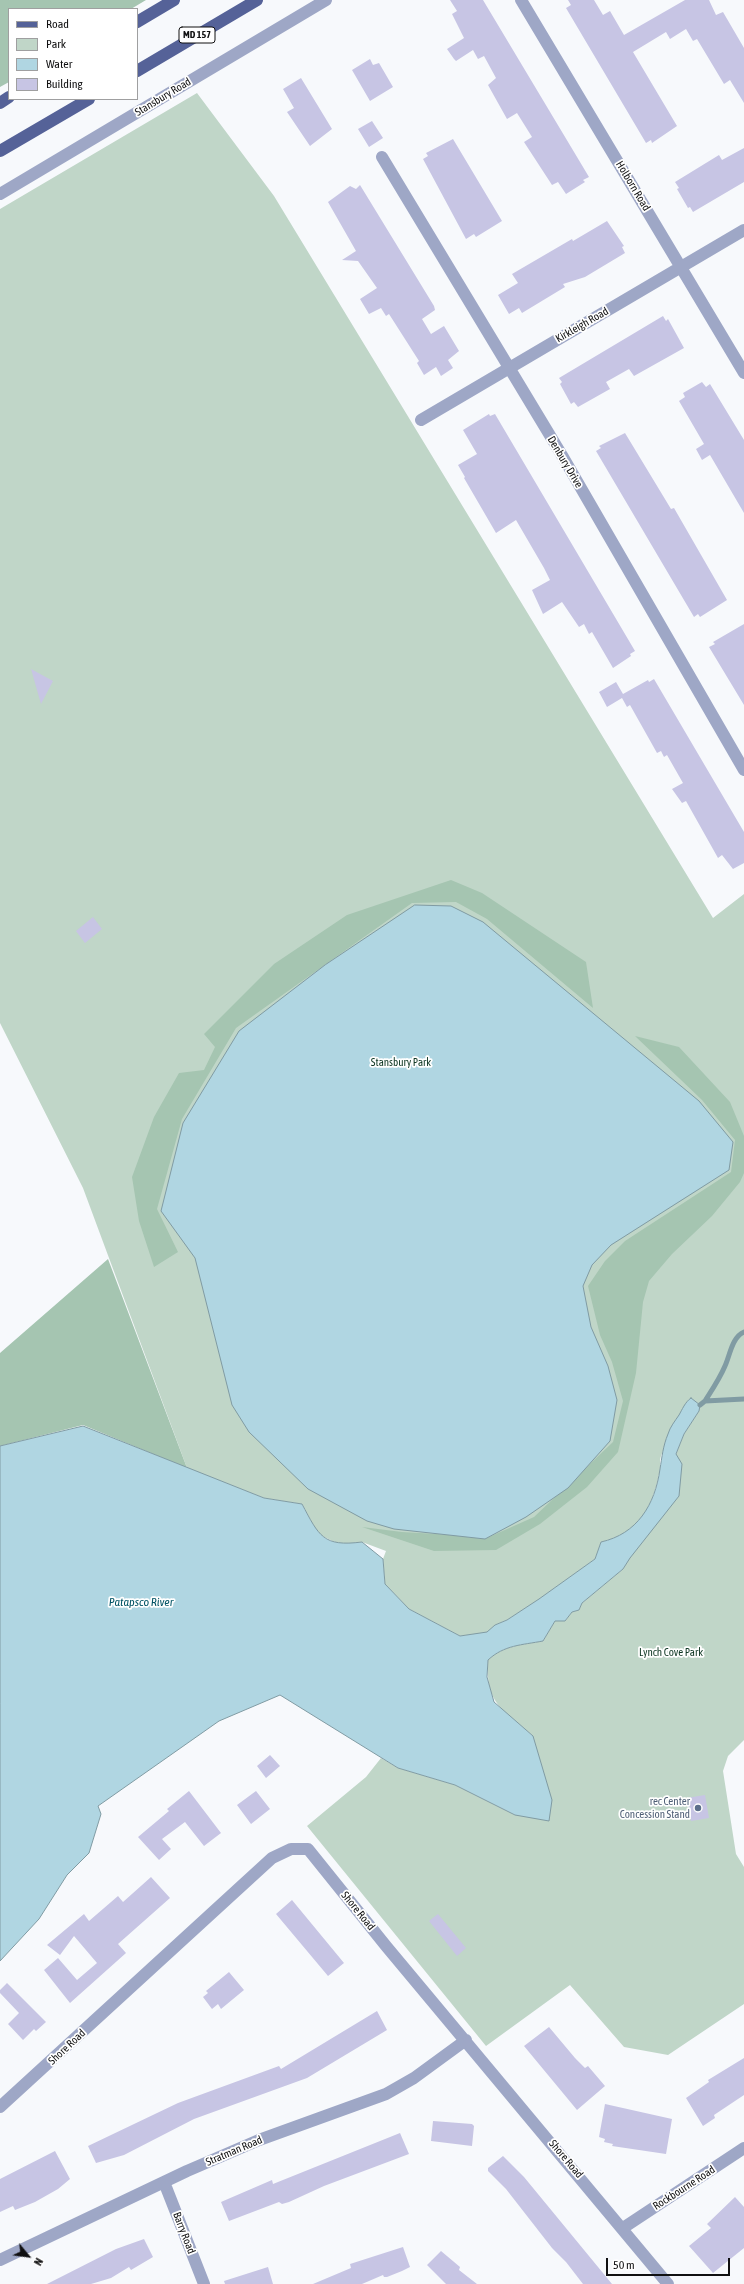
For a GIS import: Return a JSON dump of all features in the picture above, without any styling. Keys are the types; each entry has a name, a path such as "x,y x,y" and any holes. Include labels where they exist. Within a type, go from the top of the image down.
{"main road":[{"path":"138,21 174,0"},
{"name":"MD 157","path":"138,70 257,0"},
{"path":"0,152 87,100"}],"street":[{"name":"Stansbury Road","path":"0,194 326,0"},
{"name":"Holborn Road","path":"521,0 744,373"},
{"name":"Denbury Drive","path":"382,157 508,368 744,770"},
{"name":"Kirkleigh Road","path":"421,420 744,230"},
{"name":"Shore Road","path":"0,2107 272,1858 291,1849 308,1849 668,2284"},
{"name":"Stratman Road","path":"0,2260 164,2182 259,2140 386,2094 414,2078 466,2040"},
{"name":"Rockbourne Road","path":"623,2228 744,2148"},
{"name":"Barry Road","path":"164,2182 204,2284"}],"green space":[{"path":"0,0 146,0 133,8 8,8 8,83 0,87"},
{"name":"Stansbury Park","path":"197,93 274,196 713,918 744,894 744,1740 728,1756 723,1771 736,1854 744,1867 744,2004 668,2055 624,2047 570,1985 486,2046 307,1826 366,1777 381,1758 398,1768 455,1785 515,1815 533,1736 505,1712 493,1697 488,1675 488,1660 500,1651 507,1648 543,1641 555,1621 565,1621 572,1612 579,1610 582,1603 623,1569 684,1434 699,1411 663,1452 660,1458 660,1472 656,1487 647,1509 641,1518 625,1533 601,1542 595,1559 540,1599 507,1620 495,1625 487,1633 460,1636 409,1609 385,1584 383,1559 386,1551 362,1542 341,1545 318,1534 302,1504 264,1498 187,1468 83,1188 0,1023 0,209"},
{"path":"451,880 482,893 586,962 593,1008 487,919 456,902 412,903 236,1028 182,1119 157,1209 178,1252 154,1267 139,1221 132,1177 154,1117 179,1073 204,1070 215,1047 204,1034 274,964 347,915"},
{"path":"635,1036 679,1047 730,1102 744,1136 744,1173 740,1182 712,1216 672,1254 649,1281 643,1302 636,1373 618,1452 587,1487 540,1524 496,1550 434,1551 362,1527 402,1532 489,1537 534,1517 613,1442 623,1401 612,1362 600,1335 588,1286 605,1261 625,1241 731,1172 735,1140 702,1100"},
{"path":"108,1259 187,1468 83,1425 0,1446 0,1353"}],"water":[{"path":"415,905 451,906 483,922 699,1101 733,1142 729,1170 611,1245 592,1265 583,1286 591,1327 608,1366 617,1400 610,1441 568,1488 526,1517 485,1539 394,1529 367,1521 308,1489 249,1432 232,1405 195,1258 161,1211 183,1123 239,1031 325,965"},
{"name":"Patapsco River","path":"691,1398 700,1405 699,1411 684,1434 676,1454 682,1464 679,1496 623,1569 582,1603 579,1610 572,1612 565,1621 555,1621 543,1641 507,1648 500,1651 488,1660 487,1677 494,1702 533,1736 552,1800 549,1821 515,1815 455,1785 398,1768 280,1695 219,1721 98,1806 101,1814 89,1853 67,1875 39,1919 0,1961 0,1446 83,1426 264,1498 302,1504 313,1524 324,1537 330,1541 339,1543 362,1542 383,1559 385,1584 409,1609 460,1636 487,1632 495,1625 507,1620 595,1559 601,1542 614,1538 634,1525 649,1506 654,1494 658,1482 666,1438 670,1429 685,1404"}],"building":[{"path":"450,0 483,0 589,177 583,180 585,182 566,194 558,182 552,185 524,142 532,137 517,113 507,119 488,85 496,78 484,56 478,59 473,50 456,61 454,59 447,49 464,38 452,14 457,11"},
{"path":"568,0 594,0 603,15 610,11 624,35 685,0 709,0 716,15 723,12 744,48 744,103 730,80 724,84 697,39 693,41 686,29 670,39 666,32 633,52 677,126 652,143 651,140 646,143 566,8 571,5"},
{"path":"370,59 373,65 379,63 393,87 370,101 352,70"},
{"path":"301,78 332,129 310,146 287,112 294,108 283,89"},
{"path":"372,121 383,138 369,147 358,129"},
{"path":"453,139 502,221 476,237 474,234 466,239 423,159 428,156 426,153"},
{"path":"744,148 744,182 693,212 690,207 688,208 677,189 679,188 675,182 719,155 722,160"},
{"path":"360,185 434,306 435,310 422,319 431,334 444,326 459,351 448,360 453,368 441,376 436,367 424,375 417,363 419,361 389,314 386,316 381,308 369,314 360,299 377,288 358,261 342,260 356,251 328,202 350,186 356,189"},
{"path":"607,221 624,246 622,247 625,253 585,277 563,284 565,287 522,313 519,308 509,314 498,295 518,283 512,274 572,239 573,241"},
{"path":"663,316 666,321 668,319 684,348 634,376 629,369 606,382 610,389 578,407 574,402 571,404 560,384 562,382 559,378"},
{"path":"702,382 706,387 710,384 744,440 744,513 710,455 702,460 696,449 704,444 679,401 685,397 683,393"},
{"path":"489,414 490,416 495,414 635,651 630,654 631,656 613,668 592,632 589,634 584,624 579,627 562,602 543,614 532,590 550,580 544,568 516,520 496,533 464,478 465,477 458,465 477,454 463,430"},
{"path":"625,433 671,509 674,508 727,600 700,617 698,614 694,617 596,451 601,448 599,446"},
{"path":"744,624 744,705 709,647 715,644 713,642"},
{"path":"31,669 53,681 41,704"},
{"path":"654,679 744,832 744,863 733,869 722,855 718,858 686,801 682,803 672,789 683,783 667,755 664,757 661,751 657,753 630,705 627,707 622,698 607,707 599,692 616,682 623,694 648,680 649,682"},
{"path":"93,917 102,929 85,943 76,931"},
{"path":"270,1755 280,1766 266,1778 257,1766"},
{"path":"189,1791 221,1833 204,1846 185,1822 162,1839 171,1849 159,1860 138,1837 169,1811 167,1809"},
{"path":"256,1791 270,1809 251,1824 237,1805"},
{"name":"rec Center Concession Stand","path":"705,1795 709,1818 691,1821 687,1798"},
{"path":"151,1877 170,1898 118,1944 126,1953 70,2003 44,1970 58,1958 77,1980 97,1963 74,1936 60,1955 47,1945 84,1914 89,1921 118,1896 123,1902"},
{"path":"292,1900 344,1963 328,1976 276,1914"},
{"path":"438,1914 466,1948 457,1956 429,1921"},
{"path":"229,1972 244,1990 221,2009 218,2004 212,2009 203,1997 208,1993 206,1991"},
{"path":"7,1983 46,2022 36,2031 34,2029 23,2040 8,2024 19,2013 0,1993 0,1990"},
{"path":"377,2011 387,2030 307,2078 194,2119 124,2155 96,2163 88,2146 178,2103 279,2066 281,2069"},
{"path":"549,2027 575,2058 585,2068 588,2066 605,2086 577,2110 524,2046"},
{"path":"744,2058 744,2095 714,2115 715,2118 703,2126 686,2098 709,2082 708,2080"},
{"path":"605,2104 672,2119 666,2154 612,2146 613,2144 604,2142 605,2139 599,2137"},
{"path":"433,2121 472,2124 474,2126 472,2146 431,2141"},
{"path":"400,2133 409,2154 324,2186 289,2202 282,2204 279,2202 229,2221 221,2202 272,2180 273,2184"},
{"path":"55,2151 70,2179 58,2189 35,2202 15,2210 13,2206 0,2212 0,2179"},
{"path":"503,2156 524,2177 612,2284 583,2284 566,2262 552,2248 506,2189 488,2171 488,2168"},
{"path":"735,2197 744,2207 744,2248 713,2273 689,2246 711,2228 707,2224"},
{"path":"144,2239 153,2257 131,2270 129,2267 111,2278 91,2284 47,2284 116,2249"},
{"path":"403,2247 410,2267 402,2271 387,2277 384,2277 383,2275 362,2284 313,2284 351,2268 350,2264"},
{"path":"441,2251 460,2267 459,2270 477,2284 446,2284 427,2265"},
{"path":"268,2267 273,2284 225,2284 224,2281"}],"waterway":[{"path":"705,1401 716,1384 727,1362 734,1342 740,1334 744,1332"},
{"path":"700,1405 705,1401 744,1399"}],"place":[{"name":"rec Center Concession Stand","path":"698,1808"}],"park label":[{"name":"Lynch Cove Park","path":"671,1653"}]}
